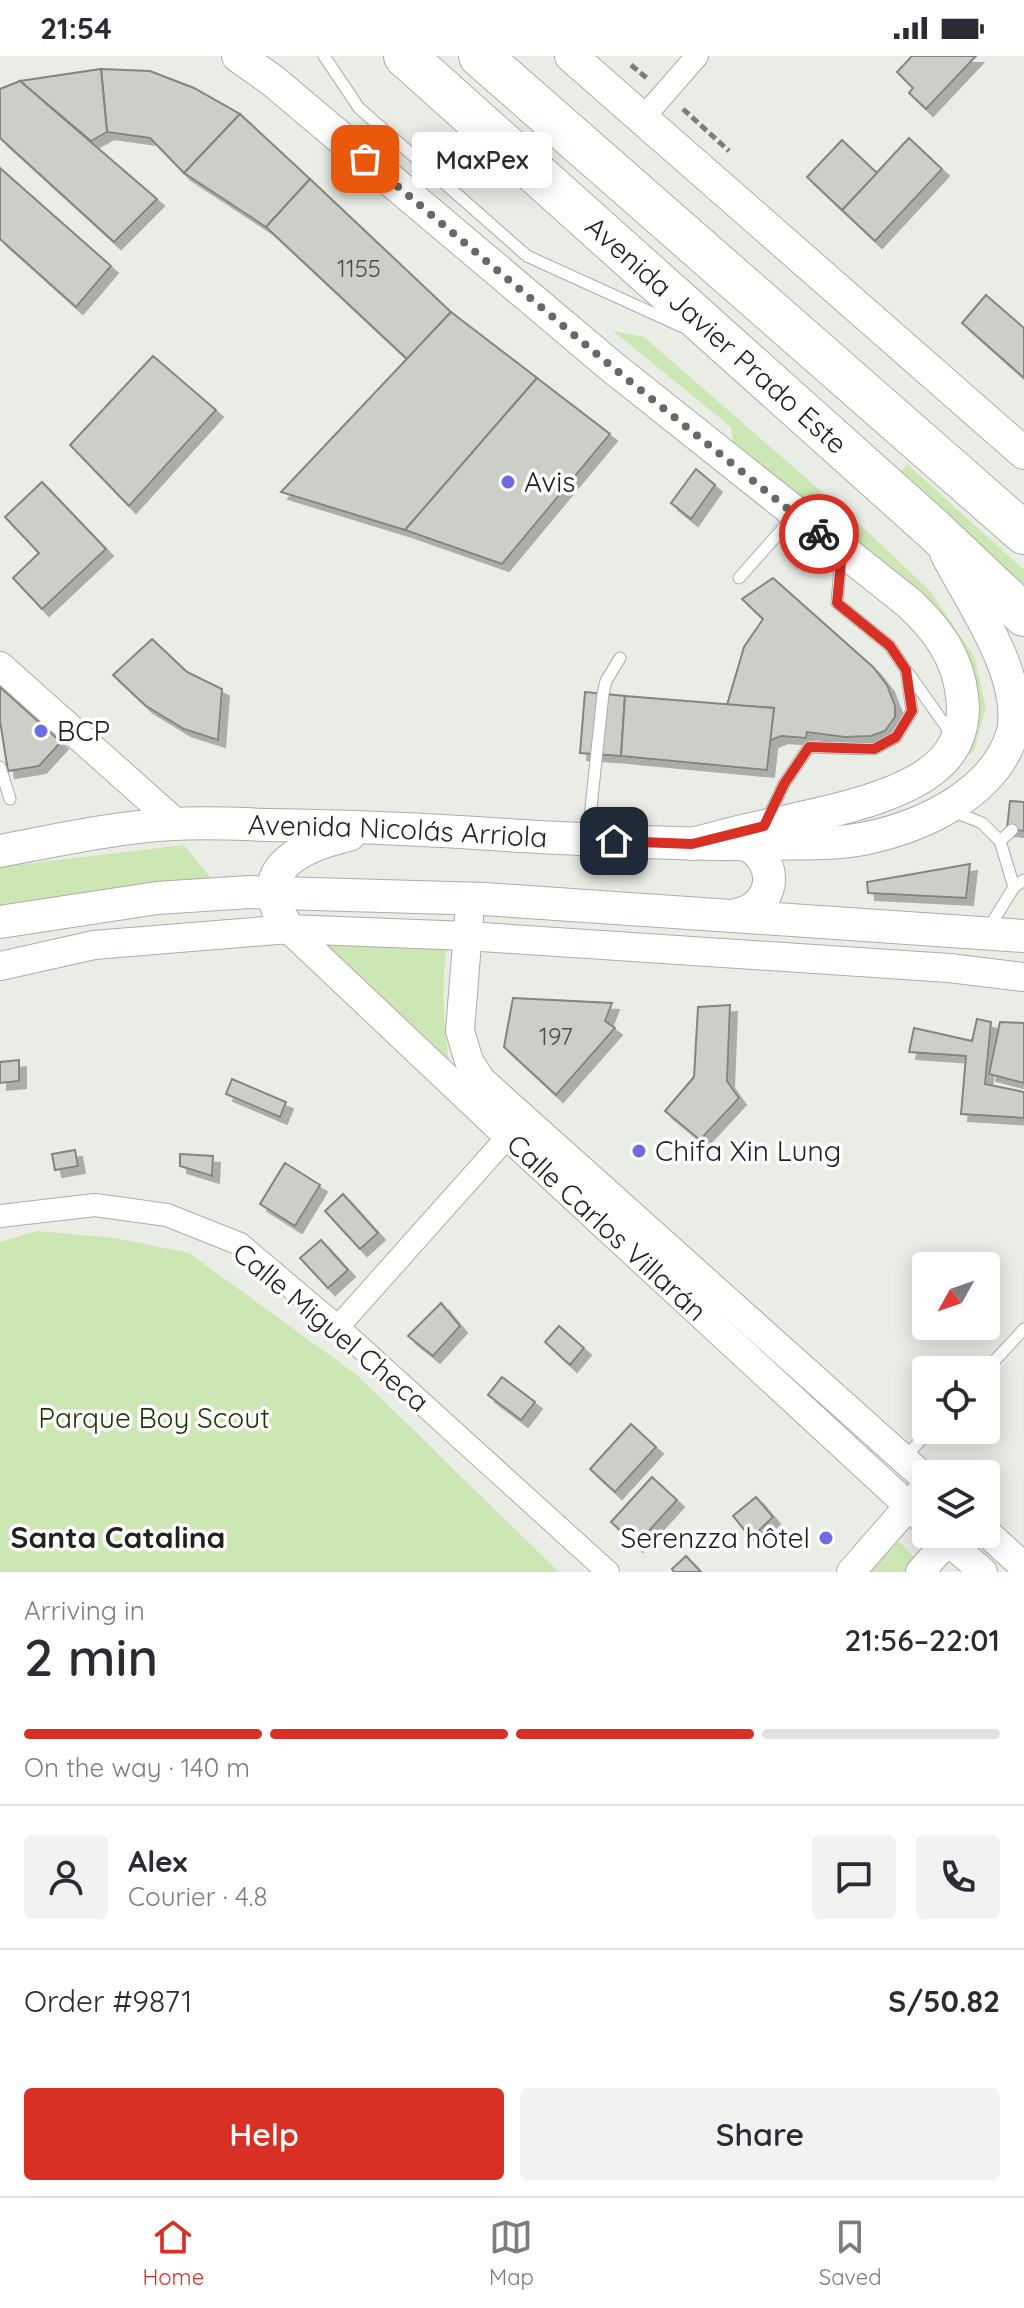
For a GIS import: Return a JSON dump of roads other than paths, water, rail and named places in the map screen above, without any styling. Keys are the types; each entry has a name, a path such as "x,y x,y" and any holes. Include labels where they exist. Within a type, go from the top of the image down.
{"highway":[{"name":"Avenida Javier Prado Este","path":"405,56 933,529 1024,615"},
{"name":"Avenida Javier Prado Este","path":"480,56 1024,533"}],"main road":[{"path":"238,56 272,80 611,366 909,603 934,627 961,685 963,716 956,741 938,766 912,783 755,835 769,884 758,905 736,915"},
{"path":"571,56 1024,453"},
{"name":"Avenida Nicolás Arriola","path":"0,851 176,823 383,827 692,844 755,835 850,841 888,833 938,813 973,789 999,761 1020,710 1003,657 933,529"},
{"path":"289,929 276,908 272,893 274,880 283,866 303,850 320,842 383,827"},
{"path":"0,922 157,898 272,893 484,899 1024,936"}],"street":[{"path":"643,118 697,56"},
{"path":"0,666 176,823"},
{"name":"Calle Carlos Villarán","path":"484,899 469,915 460,1031 462,1045 481,1080 516,1127 912,1498"},
{"path":"0,966 94,945 289,929 467,936 949,968 1024,977"},
{"name":"Calle Carlos Villarán","path":"289,929 912,1466"},
{"path":"338,1327 516,1127"},
{"name":"Calle Miguel Checa","path":"0,1216 95,1205 167,1215 240,1244 338,1327 608,1572"},
{"path":"851,1572 912,1513"},
{"path":"1000,1545 1024,1567"},
{"path":"920,1572 938,1548"},
{"path":"959,1548 983,1572"}],"lane":[{"path":"324,56 359,108 527,256 734,350"},
{"path":"739,578 795,515"},
{"path":"842,552 837,603 890,646 956,741"},
{"path":"587,839 603,694 606,681 620,658"},
{"path":"755,835 809,747 874,749 896,737 912,711 906,670"},
{"path":"0,767 10,799"},
{"path":"938,813 959,811 982,823 1000,841 1019,883 986,931"},
{"path":"1000,841 1012,830"},
{"path":"999,1356 1024,1329"},
{"path":"904,1458 917,1444"}],"place":[{"name":"MaxPex","path":"365,159"},
{"name":"Avis","path":"508,482"},
{"name":"BCP","path":"41,731"},
{"name":"Chifa Xin Lung","path":"639,1151"},
{"name":"Serenzza hôtel","path":"826,1538"}],"district":[{"name":"Santa Catalina","path":"118,1538"}],"park label":[{"name":"Parque Boy Scout","path":"154,1418"}]}
